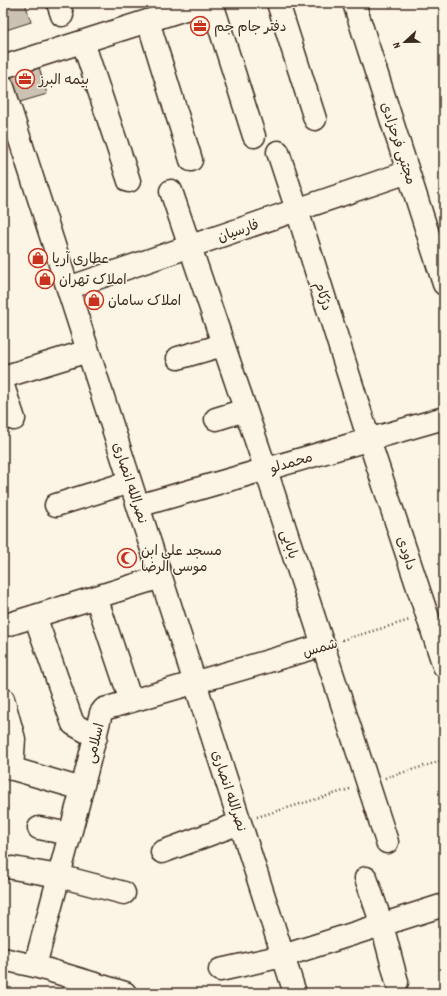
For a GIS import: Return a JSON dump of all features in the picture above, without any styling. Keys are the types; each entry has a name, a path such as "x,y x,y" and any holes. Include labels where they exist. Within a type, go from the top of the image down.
{"street":[{"path":"3,67 204,3"},
{"path":"212,3 254,136"},
{"path":"278,3 315,119"},
{"name":"مجتبی فرحزادی","path":"354,3 444,284"},
{"path":"148,21 191,160"},
{"path":"83,42 129,181"},
{"name":"نصرالله انصاری","path":"3,87 295,993"},
{"name":"دژکام","path":"278,152 368,440"},
{"name":"فارسیان","path":"68,288 408,172"},
{"name":"بابایی","path":"171,191 266,470 387,842"},
{"path":"178,358 223,345"},
{"path":"3,377 88,351"},
{"path":"3,386 14,418"},
{"path":"216,419 245,410"},
{"name":"محمدلو","path":"138,506 444,418"},
{"name":"داودی","path":"368,440 436,613 444,666"},
{"path":"56,504 130,482"},
{"path":"3,626 161,577"},
{"path":"96,597 131,701"},
{"path":"35,616 73,724 96,737"},
{"name":"شمس","path":"195,682 324,645"},
{"name":"اسلامی","path":"35,966 96,737 101,713 108,707 195,682"},
{"path":"3,699 14,738 8,767 82,790"},
{"path":"162,852 240,823"},
{"path":"39,828 70,834"},
{"path":"13,868 59,876 124,893"},
{"path":"366,878 382,925 397,982"},
{"path":"220,970 283,956 444,905"},
{"path":"3,959 35,966 125,993"}],"path":[{"name":"شمس","path":"324,645 436,613"},
{"path":"240,823 444,760"}],"building":[{"path":"3,3 25,3 31,22 3,31"},
{"path":"39,67 47,94 20,102 11,76"}],"place":[{"name":"دفتر جام جم","path":"200,26"},
{"name":"بیمه البرز","path":"25,79"},
{"name":"عطاری آریا","path":"38,258"},
{"name":"املاک تهران","path":"45,279"},
{"name":"املاک سامان","path":"94,300"},
{"name":"مسجد علی ابن موسی الرضا","path":"127,558"}]}
